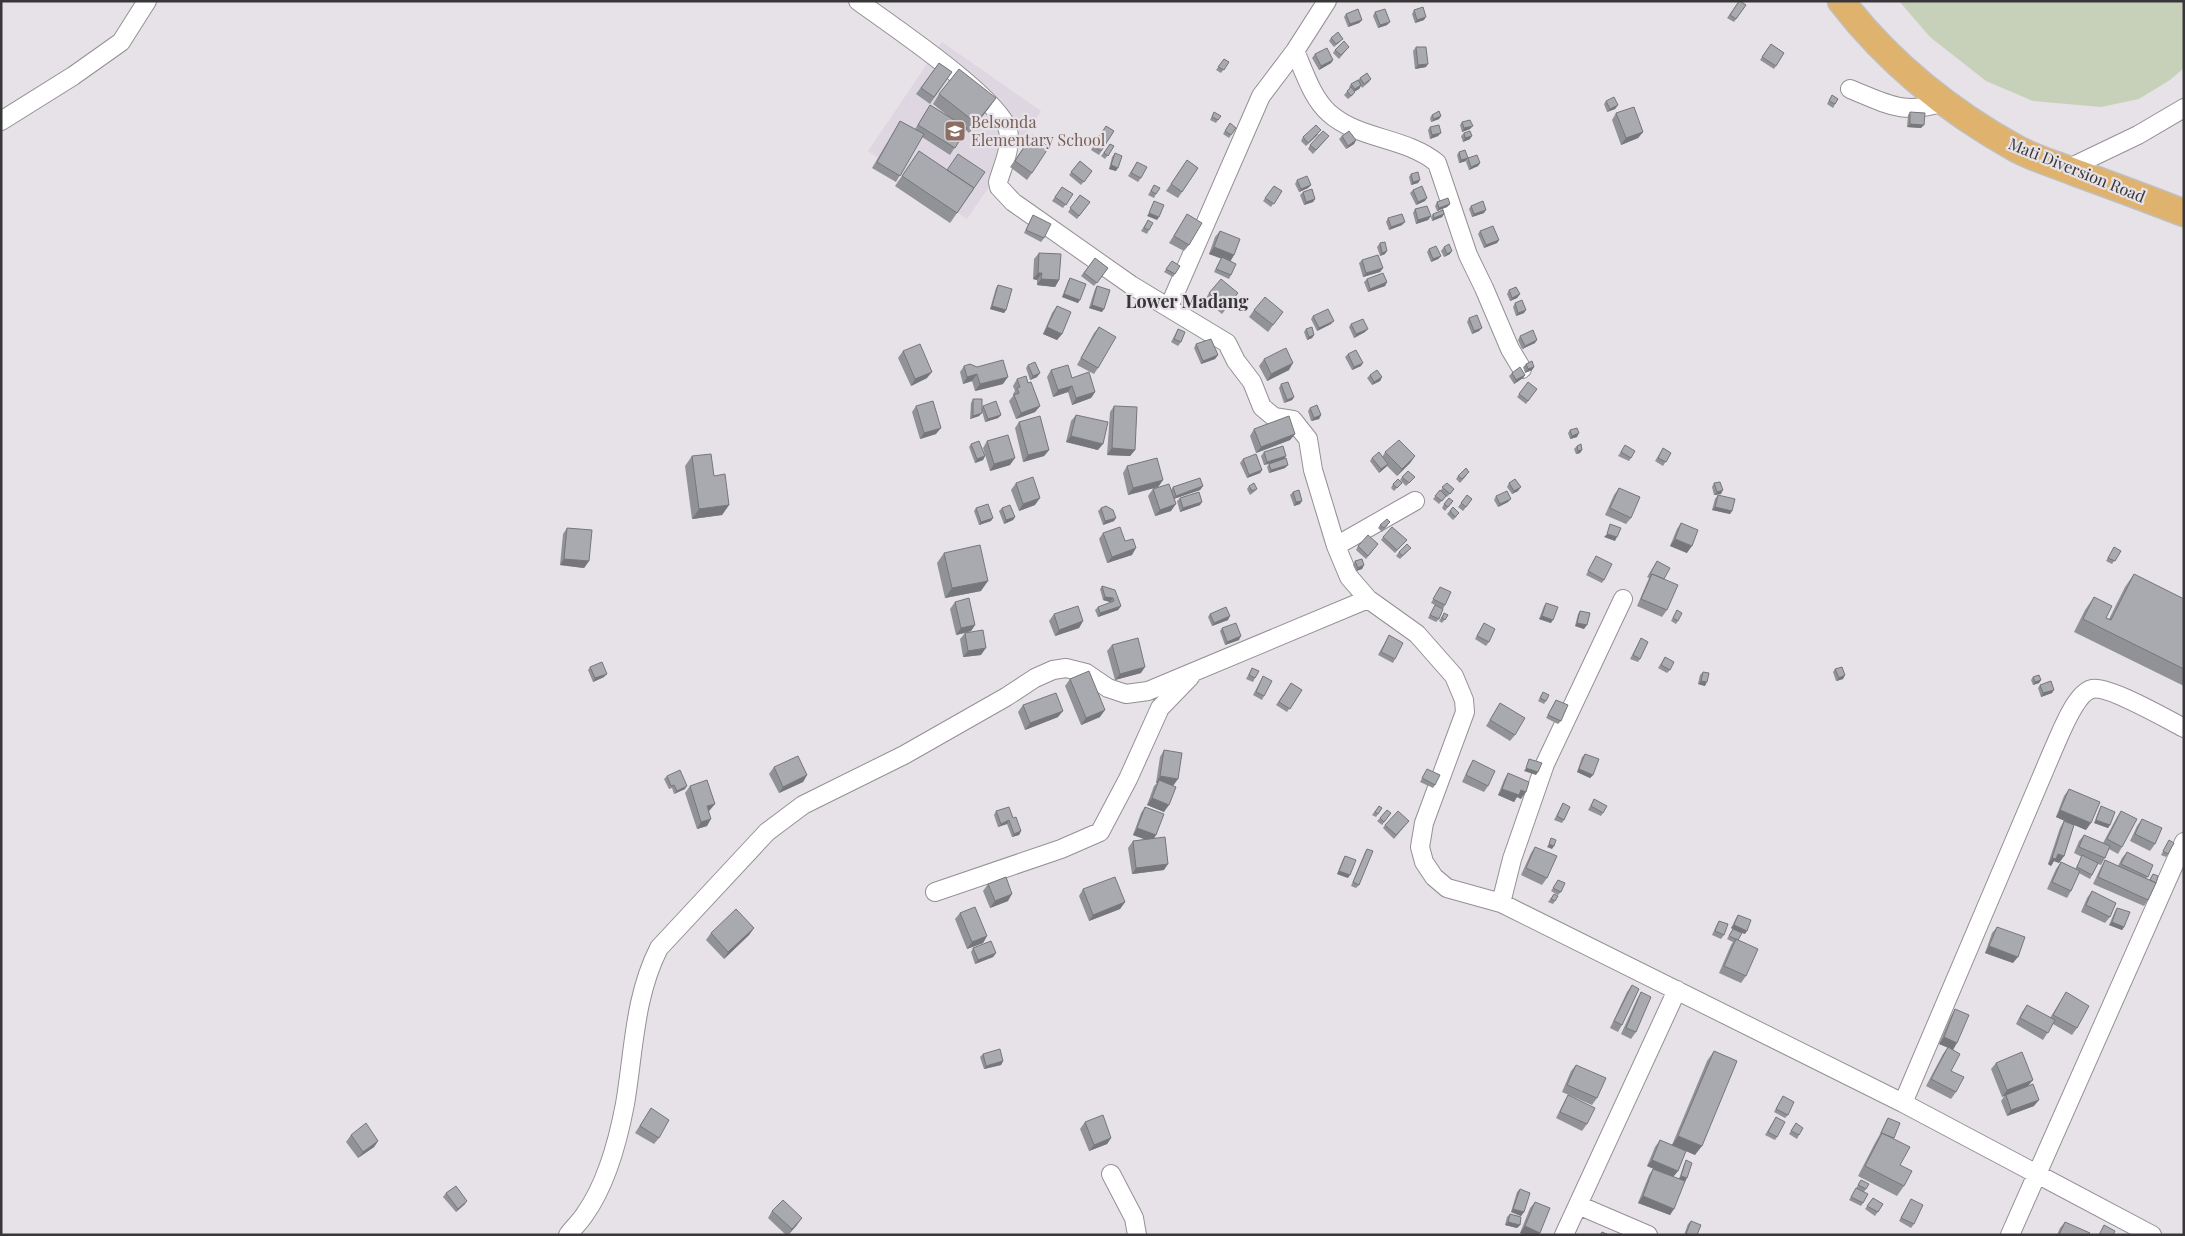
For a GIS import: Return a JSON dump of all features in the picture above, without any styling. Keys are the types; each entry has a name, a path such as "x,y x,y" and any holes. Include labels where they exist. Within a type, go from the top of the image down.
{"highway":[{"name":"Mati Diversion Road","path":"1841,1 1858,23 1890,57 1945,102 2018,150 2184,213"}],"street":[{"path":"1,121 73,76 121,42 148,1"},
{"path":"858,1 976,88 997,111 1008,128 1009,137 1009,146 998,182 1003,192 1013,202 1131,285 1227,343 1236,361 1252,382 1262,407 1274,417 1293,420 1308,439 1313,470 1336,546 1349,577 1368,600 1417,634 1454,676 1464,700 1465,712 1424,823 1420,847 1424,862 1434,877 1447,888 1501,903 1677,990 1903,1103 2152,1235"},
{"path":"1169,307 1261,96 1295,52 1328,1"},
{"path":"1295,52 1315,94 1328,112 1344,123 1373,136 1426,154 1437,163 1468,255 1510,350 1522,369"},
{"path":"1850,89 1895,108 1924,108 1945,102"},
{"path":"2067,169 2138,135 2184,108"},
{"path":"1336,546 1415,500"},
{"path":"1501,903 1512,859 1545,764 1623,599"},
{"path":"568,1235 585,1214 601,1186 617,1139 625,1103 641,994 649,968 659,948 767,832 803,805 904,755 1053,670 1066,668 1086,673 1108,688 1126,694 1148,691 1368,600"},
{"path":"935,892 1061,849 1100,832 1128,779 1160,708 1194,673"},
{"path":"1903,1103 2054,750 2077,702 2083,694 2091,689 2101,689 2122,697 2184,728"},
{"path":"2010,1235 2184,842"},
{"path":"1564,1235 1677,990"},
{"path":"1111,1174 1134,1218 1137,1235"},
{"path":"1578,1205 1648,1235"}],"shaded area":[{"name":"Belsonda Elementary School","path":"942,42 1041,111 967,219 868,151"}],"green space":[{"path":"1899,1 2184,1 2184,68 2170,80 2139,99 2101,107 2033,101 1986,81 1930,37"}],"building":[{"path":"1739,1 1746,5 1736,19 1730,15"},
{"path":"1423,7 1426,17 1417,20 1414,10"},
{"path":"1358,9 1362,20 1350,24 1346,14"},
{"path":"1385,9 1390,22 1380,25 1375,12"},
{"path":"1338,32 1343,39 1336,44 1331,38"},
{"path":"1344,41 1349,47 1341,55 1335,50"},
{"path":"1771,44 1784,53 1776,66 1762,57"},
{"path":"1416,47 1426,47 1428,64 1418,65"},
{"path":"1327,48 1333,60 1321,66 1315,54"},
{"path":"1224,59 1229,62 1224,70 1218,67"},
{"path":"939,63 952,72 934,97 921,88"},
{"path":"959,69 996,98 976,123 939,94"},
{"path":"1367,73 1371,79 1364,84 1360,78"},
{"path":"1358,80 1361,85 1355,89 1351,84"},
{"path":"1351,87 1355,92 1351,96 1347,91"},
{"path":"1832,95 1838,99 1835,104 1829,101"},
{"path":"1614,97 1618,105 1610,109 1606,101"},
{"path":"930,105 967,128 955,148 918,125"},
{"path":"1634,107 1643,132 1626,138 1616,113"},
{"path":"1439,111 1441,116 1434,119 1432,115"},
{"path":"1214,112 1221,116 1218,120 1212,117"},
{"path":"1910,112 1925,113 1924,125 1910,124"},
{"path":"1470,120 1473,126 1464,128 1462,122"},
{"path":"900,121 924,134 900,176 877,162"},
{"path":"1230,123 1236,128 1231,135 1225,131"},
{"path":"1316,125 1321,130 1308,143 1303,137"},
{"path":"1439,125 1441,133 1432,135 1430,127"},
{"path":"1106,126 1114,131 1101,151 1093,146"},
{"path":"1323,131 1329,136 1316,150 1310,145"},
{"path":"1349,131 1356,140 1348,146 1342,136"},
{"path":"1470,131 1472,136 1465,138 1464,133"},
{"path":"1032,135 1049,147 1032,173 1015,161"},
{"path":"1110,144 1114,146 1108,156 1104,153"},
{"path":"1465,150 1468,158 1461,160 1459,152"},
{"path":"919,151 974,188 957,213 902,176"},
{"path":"1115,153 1122,156 1118,168 1111,165"},
{"path":"958,154 985,172 974,188 947,170"},
{"path":"1477,155 1480,163 1471,167 1468,158"},
{"path":"1187,160 1198,168 1182,192 1171,184"},
{"path":"1080,161 1092,171 1084,182 1071,172"},
{"path":"1137,162 1147,167 1141,178 1131,173"},
{"path":"1418,172 1420,180 1413,182 1411,174"},
{"path":"1307,176 1311,185 1301,189 1297,180"},
{"path":"1154,185 1160,188 1156,194 1151,191"},
{"path":"1274,186 1282,191 1274,204 1265,198"},
{"path":"1422,186 1427,198 1418,202 1413,190"},
{"path":"1062,187 1073,194 1066,205 1055,197"},
{"path":"1312,189 1315,199 1306,202 1303,192"},
{"path":"1080,195 1090,202 1079,216 1070,208"},
{"path":"1448,198 1450,204 1439,208 1437,202"},
{"path":"1154,201 1164,205 1159,217 1149,213"},
{"path":"1483,201 1486,210 1474,214 1471,206"},
{"path":"1427,206 1431,216 1418,220 1415,209"},
{"path":"1443,210 1444,214 1434,218 1433,214"},
{"path":"1187,214 1202,223 1189,245 1174,236"},
{"path":"1402,214 1405,222 1391,227 1388,218"},
{"path":"1033,215 1051,224 1044,238 1026,230"},
{"path":"1148,220 1153,223 1149,230 1144,228"},
{"path":"1493,226 1499,240 1486,245 1480,231"},
{"path":"1220,231 1240,239 1234,255 1214,247"},
{"path":"1385,242 1387,251 1382,253 1380,243"},
{"path":"1449,244 1452,251 1447,254 1444,247"},
{"path":"1436,246 1441,256 1433,259 1429,249"},
{"path":"1039,253 1061,254 1059,280 1041,279 1042,273 1038,273"},
{"path":"1378,255 1383,268 1366,273 1362,260"},
{"path":"1222,257 1236,264 1231,275 1216,269"},
{"path":"1095,258 1108,268 1097,283 1084,273"},
{"path":"1172,261 1180,266 1175,274 1166,269"},
{"path":"1383,273 1387,282 1370,289 1367,279"},
{"path":"1070,278 1086,284 1080,300 1064,294"},
{"path":"1221,279 1238,293 1226,307 1209,293"},
{"path":"998,285 1012,289 1006,310 992,306"},
{"path":"1097,286 1110,290 1104,309 1092,305"},
{"path":"1516,287 1520,294 1512,298 1509,290"},
{"path":"1265,297 1283,312 1273,325 1254,310"},
{"path":"1522,300 1526,310 1518,313 1515,303"},
{"path":"1057,306 1071,312 1062,334 1047,327"},
{"path":"1328,309 1334,321 1319,328 1313,316"},
{"path":"1477,315 1482,328 1474,331 1469,318"},
{"path":"1363,319 1368,329 1356,334 1351,324"},
{"path":"1099,327 1116,337 1098,368 1081,358"},
{"path":"1312,327 1314,335 1309,337 1306,329"},
{"path":"1178,329 1185,332 1181,342 1174,339"},
{"path":"1533,330 1537,340 1525,346 1520,336"},
{"path":"1211,339 1218,355 1203,361 1196,344"},
{"path":"920,344 932,372 915,379 903,351"},
{"path":"1286,348 1293,363 1271,374 1264,359"},
{"path":"1356,350 1363,363 1354,367 1348,354"},
{"path":"1003,360 1008,377 980,384 977,374 967,377 964,366 970,364 977,367"},
{"path":"1532,361 1534,367 1528,369 1526,364"},
{"path":"1035,362 1040,373 1033,376 1028,365"},
{"path":"1068,365 1072,378 1089,372 1095,392 1076,398 1072,386 1058,390 1051,370"},
{"path":"1520,367 1525,375 1516,380 1512,373"},
{"path":"1377,370 1382,377 1374,382 1370,375"},
{"path":"1026,376 1028,383 1031,382 1040,406 1021,413 1014,395 1019,393 1017,388 1020,387 1017,379"},
{"path":"1288,382 1294,397 1287,400 1281,384"},
{"path":"1528,382 1537,389 1528,401 1519,394"},
{"path":"973,399 982,399 982,413 973,416"},
{"path":"933,401 941,428 924,433 916,406"},
{"path":"996,401 1001,415 988,419 983,406"},
{"path":"1317,405 1321,415 1314,418 1310,408"},
{"path":"1114,406 1137,407 1135,450 1112,448"},
{"path":"1076,415 1108,422 1103,444 1071,436"},
{"path":"1040,416 1049,450 1028,455 1019,422"},
{"path":"1289,416 1295,434 1261,447 1254,429"},
{"path":"1577,428 1579,433 1572,436 1570,430"},
{"path":"1008,435 1015,458 994,464 987,441"},
{"path":"1399,440 1415,456 1402,469 1385,452"},
{"path":"979,441 985,456 977,459 971,444"},
{"path":"1581,444 1582,450 1578,451 1577,446"},
{"path":"1625,445 1635,451 1631,458 1621,452"},
{"path":"1283,446 1286,456 1267,462 1264,452"},
{"path":"1663,448 1671,453 1666,462 1658,458"},
{"path":"1379,452 1388,464 1381,469 1372,458"},
{"path":"711,454 714,476 725,474 729,505 699,509 692,456"},
{"path":"1256,454 1262,470 1249,475 1243,459"},
{"path":"1157,458 1163,480 1133,488 1127,466"},
{"path":"1286,458 1288,465 1271,470 1269,464"},
{"path":"1466,468 1469,472 1462,479 1458,476"},
{"path":"1408,471 1415,477 1409,483 1402,477"},
{"path":"1033,477 1040,498 1023,504 1016,483"},
{"path":"1200,478 1203,486 1176,496 1173,487"},
{"path":"1398,479 1402,483 1397,488 1393,484"},
{"path":"1515,479 1521,487 1514,491 1509,483"},
{"path":"1720,482 1723,490 1717,492 1714,483"},
{"path":"1254,483 1257,489 1252,491 1249,486"},
{"path":"1447,483 1454,489 1450,494 1442,487"},
{"path":"1169,484 1176,504 1160,510 1153,489"},
{"path":"1619,488 1640,497 1631,518 1610,508"},
{"path":"1299,490 1302,501 1296,502 1293,492"},
{"path":"1440,490 1446,496 1442,501 1435,496"},
{"path":"1507,491 1511,499 1500,504 1496,496"},
{"path":"1199,492 1202,502 1183,508 1180,498"},
{"path":"1467,495 1472,499 1466,507 1461,503"},
{"path":"1718,495 1735,499 1732,511 1715,507"},
{"path":"1449,498 1453,501 1448,507 1444,504"},
{"path":"988,504 993,518 981,522 976,508"},
{"path":"1010,505 1015,517 1006,520 1002,508"},
{"path":"1106,506 1113,510 1116,518 1105,521 1101,508"},
{"path":"1453,507 1459,513 1455,517 1450,511"},
{"path":"1387,519 1390,522 1384,528 1380,525"},
{"path":"1681,523 1698,530 1692,546 1675,539"},
{"path":"1610,524 1621,528 1617,537 1607,534"},
{"path":"1120,527 1125,541 1133,539 1136,548 1112,557 1103,533"},
{"path":"1392,527 1407,540 1397,550 1383,537"},
{"path":"567,528 592,530 589,561 564,559"},
{"path":"1368,535 1378,544 1368,556 1358,546"},
{"path":"1407,544 1411,548 1402,556 1399,552"},
{"path":"980,545 988,581 952,588 944,553"},
{"path":"2114,547 2121,551 2115,561 2108,558"},
{"path":"1596,556 1612,564 1604,580 1588,571"},
{"path":"1362,559 1364,565 1358,568 1355,561"},
{"path":"1657,561 1670,568 1664,579 1650,574"},
{"path":"1652,574 1678,585 1667,610 1641,599"},
{"path":"2134,574 2184,599 2184,669 2083,619 2094,597 2112,606 2106,618 2111,620"},
{"path":"1102,586 1115,590 1121,606 1100,613 1098,607 1114,601 1113,598 1105,597"},
{"path":"1440,587 1451,592 1445,605 1433,599"},
{"path":"969,598 975,625 961,628 955,602"},
{"path":"1546,603 1558,607 1553,620 1542,616"},
{"path":"1435,605 1443,609 1439,619 1430,615"},
{"path":"1078,606 1083,621 1059,630 1054,614"},
{"path":"1226,607 1230,616 1214,623 1210,614"},
{"path":"1677,610 1682,613 1678,621 1673,618"},
{"path":"1580,611 1590,613 1587,625 1577,623"},
{"path":"1444,613 1448,615 1445,620 1442,618"},
{"path":"1236,623 1241,636 1227,642 1222,628"},
{"path":"1484,623 1495,629 1489,642 1477,636"},
{"path":"983,630 986,648 968,651 965,633"},
{"path":"1389,635 1403,643 1395,659 1381,652"},
{"path":"1138,638 1145,667 1120,674 1112,645"},
{"path":"1641,638 1648,642 1640,659 1633,655"},
{"path":"1665,657 1674,662 1670,670 1661,665"},
{"path":"602,662 607,674 595,678 590,667"},
{"path":"1842,667 1845,675 1839,678 1835,669"},
{"path":"1252,668 1259,671 1255,678 1249,675"},
{"path":"1089,671 1105,710 1086,718 1070,679"},
{"path":"1703,672 1709,673 1707,682 1701,681"},
{"path":"2039,675 2041,680 2035,682 2033,677"},
{"path":"1263,676 1272,681 1264,696 1256,692"},
{"path":"2051,681 2054,690 2043,693 2040,685"},
{"path":"1291,683 1302,690 1290,709 1279,702"},
{"path":"1543,692 1549,695 1546,701 1540,698"},
{"path":"1056,693 1063,711 1030,723 1023,705"},
{"path":"1556,700 1568,705 1561,721 1548,715"},
{"path":"1500,703 1525,718 1515,735 1490,720"},
{"path":"1164,750 1182,753 1178,779 1160,776"},
{"path":"1585,754 1599,759 1593,775 1579,769"},
{"path":"798,756 807,775 783,787 774,767"},
{"path":"1529,759 1542,763 1538,772 1526,768"},
{"path":"1473,760 1495,771 1488,786 1466,775"},
{"path":"1427,769 1440,775 1435,785 1422,778"},
{"path":"680,770 687,786 677,791 674,785 671,786 667,776"},
{"path":"1508,773 1529,782 1526,792 1521,790 1519,795 1502,789"},
{"path":"707,780 715,804 707,806 711,819 701,822 690,786"},
{"path":"1159,780 1176,787 1169,805 1152,798"},
{"path":"2069,789 2100,802 2091,823 2060,810"},
{"path":"1594,799 1607,806 1603,813 1591,806"},
{"path":"1563,803 1570,807 1564,820 1557,816"},
{"path":"1379,806 1382,808 1378,814 1375,812"},
{"path":"2101,806 2115,812 2110,825 2096,820"},
{"path":"1009,807 1013,818 1016,817 1021,831 1014,834 1009,820 1001,824 996,811"},
{"path":"1145,807 1164,814 1156,835 1137,828"},
{"path":"1387,810 1391,813 1384,822 1380,818"},
{"path":"1398,811 1409,821 1396,835 1385,825"},
{"path":"2121,811 2137,819 2122,847 2107,839"},
{"path":"2142,819 2162,828 2155,844 2135,834"},
{"path":"2064,821 2074,825 2064,856 2058,854 2056,859 2052,858"},
{"path":"2084,835 2110,846 2105,858 2079,847"},
{"path":"1165,837 1168,864 1136,868 1133,841"},
{"path":"1551,838 1556,840 1554,846 1549,844"},
{"path":"2169,840 2174,843 2168,854 2163,851"},
{"path":"1535,847 1557,856 1547,878 1526,868"},
{"path":"1367,849 1373,851 1359,885 1353,882"},
{"path":"2127,852 2153,865 2148,877 2121,864"},
{"path":"2082,855 2098,863 2092,875 2077,867"},
{"path":"1345,856 1356,860 1350,875 1339,871"},
{"path":"2105,860 2156,883 2148,900 2098,877"},
{"path":"2061,862 2080,871 2071,891 2052,882"},
{"path":"2153,874 2158,876 2156,883 2150,880"},
{"path":"1006,877 1012,894 995,901 988,884"},
{"path":"1115,877 1125,902 1093,915 1083,889"},
{"path":"1558,880 1565,883 1561,892 1553,888"},
{"path":"2092,891 2116,903 2110,917 2086,905"},
{"path":"1554,894 1558,896 1555,901 1551,899"},
{"path":"975,907 987,936 972,942 960,913"},
{"path":"2117,908 2130,912 2124,927 2112,922"},
{"path":"736,909 754,928 728,952 711,933"},
{"path":"1738,915 1751,920 1747,931 1734,925"},
{"path":"1719,921 1728,924 1724,935 1715,931"},
{"path":"1997,927 2025,937 2018,957 1989,946"},
{"path":"1733,929 1742,933 1738,940 1729,936"},
{"path":"1736,939 1758,949 1746,976 1724,966"},
{"path":"991,941 996,953 978,960 973,948"},
{"path":"1632,985 1639,989 1622,1025 1614,1021"},
{"path":"1641,992 1651,997 1636,1032 1626,1028"},
{"path":"2066,992 2089,1006 2077,1028 2053,1015"},
{"path":"2027,1005 2055,1020 2048,1033 2020,1018"},
{"path":"1955,1009 1969,1015 1957,1043 1944,1037"},
{"path":"1948,1047 1960,1054 1951,1071 1964,1077 1956,1092 1931,1079"},
{"path":"1000,1049 1003,1061 986,1066 983,1054"},
{"path":"1714,1051 1737,1061 1702,1146 1678,1136"},
{"path":"2022,1052 2033,1080 2007,1090 1996,1063"},
{"path":"1576,1065 1606,1078 1597,1098 1567,1085"},
{"path":"2033,1084 2039,1100 2011,1110 2006,1095"},
{"path":"1568,1095 1595,1108 1587,1124 1560,1112"},
{"path":"1783,1096 1794,1102 1788,1115 1776,1109"},
{"path":"651,1108 669,1120 659,1138 640,1126"},
{"path":"1103,1115 1111,1138 1094,1145 1085,1122"},
{"path":"1776,1117 1785,1122 1777,1137 1768,1132"},
{"path":"1888,1118 1900,1123 1894,1138 1881,1133"},
{"path":"366,1123 378,1141 363,1152 351,1135"},
{"path":"1796,1123 1803,1128 1799,1135 1791,1131"},
{"path":"1882,1133 1910,1147 1900,1165 1912,1171 1904,1186 1865,1166"},
{"path":"1660,1140 1686,1151 1678,1171 1652,1160"},
{"path":"1686,1160 1692,1163 1687,1178 1681,1176"},
{"path":"1653,1169 1685,1181 1674,1209 1643,1196"},
{"path":"1861,1180 1869,1184 1866,1189 1858,1185"},
{"path":"456,1186 467,1201 458,1209 446,1193"},
{"path":"1856,1188 1868,1194 1863,1203 1851,1197"},
{"path":"1520,1189 1530,1193 1524,1212 1513,1209"},
{"path":"1873,1198 1883,1204 1878,1212 1867,1206"},
{"path":"1911,1199 1923,1205 1914,1224 1901,1218"},
{"path":"783,1200 802,1218 792,1229 772,1211"},
{"path":"1535,1202 1550,1208 1540,1233 1525,1226"},
{"path":"1510,1214 1521,1217 1520,1225 1508,1222"},
{"path":"1691,1221 1701,1225 1697,1235 1686,1234"},
{"path":"2065,1222 2090,1233 2089,1235 2059,1235"},
{"path":"2104,1225 2115,1231 2113,1235 2099,1235"}],"place":[{"name":"Belsonda Elementary School","path":"955,131"}],"district":[{"name":"Lower Madang","path":"1187,302"}]}
